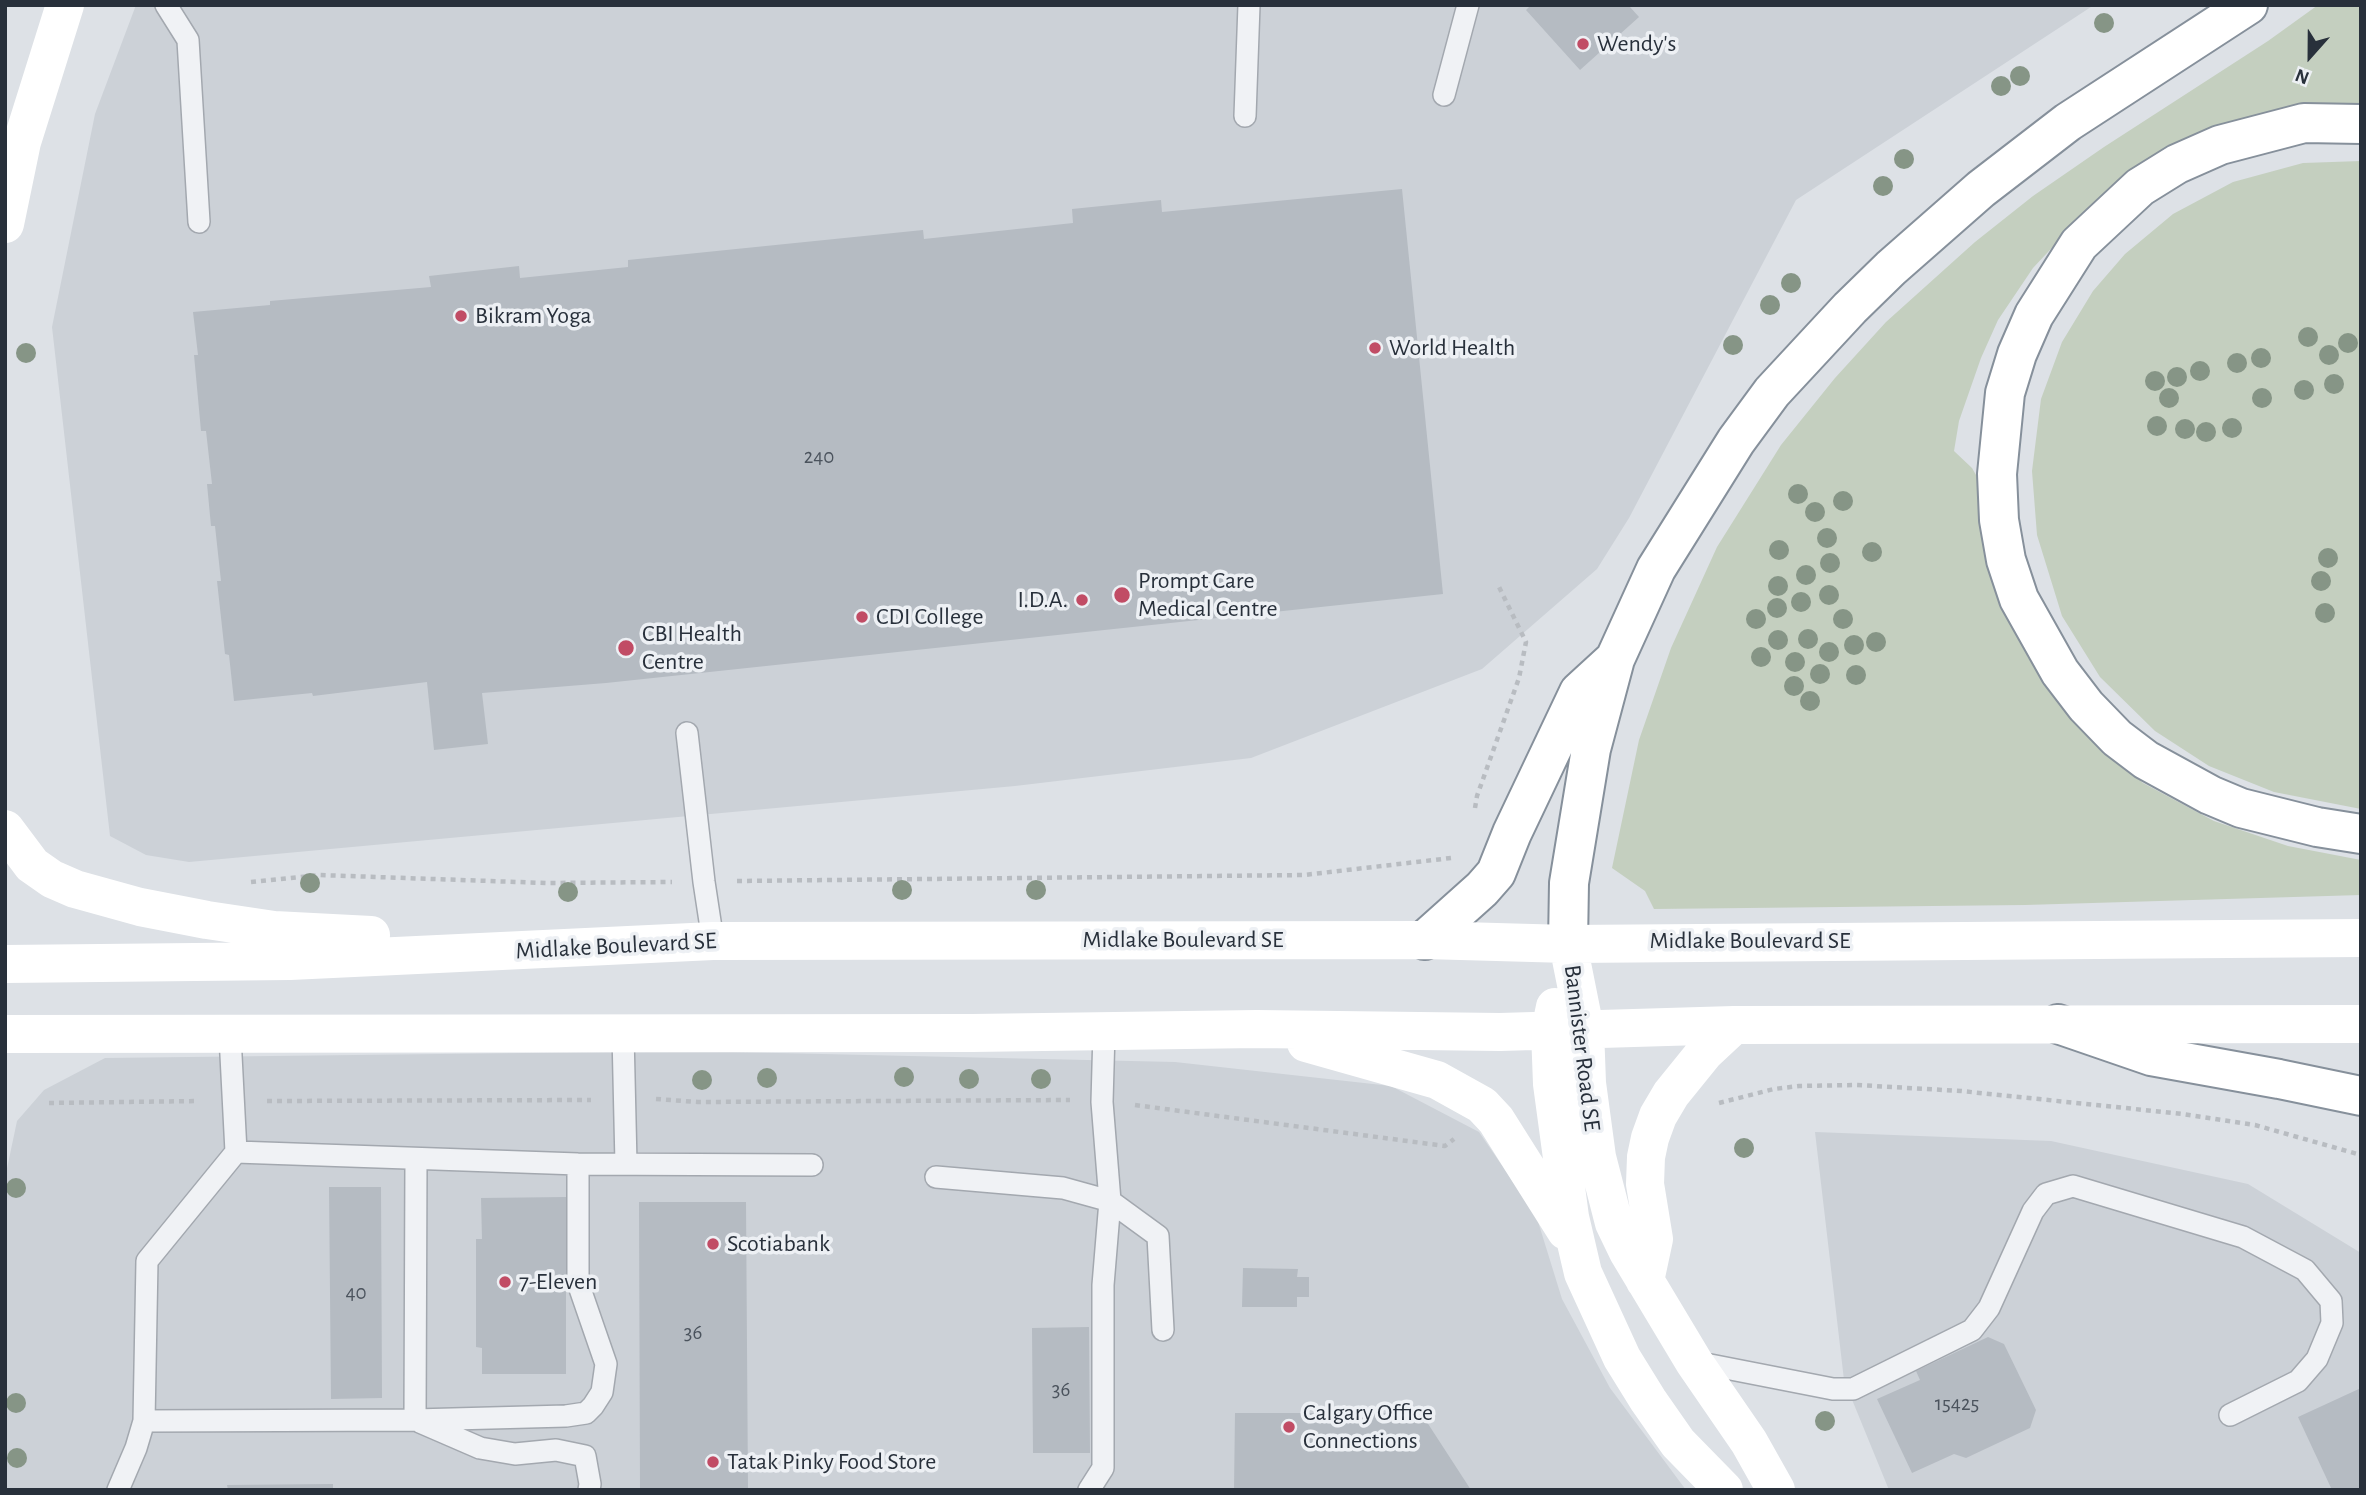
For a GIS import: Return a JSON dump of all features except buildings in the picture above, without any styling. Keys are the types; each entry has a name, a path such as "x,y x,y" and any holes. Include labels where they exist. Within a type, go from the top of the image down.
{"main road":[{"path":"5,224 22,142 65,5"},
{"path":"1424,940 1482,889 1496,873 1512,833 1579,692 1615,659 1656,569 1736,441 1772,392 1842,316 1891,268 1981,189 2057,130 2248,5"},
{"path":"2361,124 2304,123 2220,145 2177,164 2140,187 2079,244 2034,315 2017,354 2005,393 1997,474 1999,520 2006,560 2019,599 2060,672 2109,730 2146,760 2220,799 2279,818 2361,834"},
{"name":"Bannister Road SE","path":"1615,659 1591,749 1571,870 1567,1030 1552,1084 1559,1138 1570,1217 1583,1273 1622,1358 1678,1443 1724,1490"},
{"path":"5,829 32,865 52,879 75,889 140,907 274,930 600,947"},
{"name":"Midlake Boulevard SE","path":"5,964 290,961 713,941 1424,940 1568,944 2361,938"},
{"path":"2058,1024 2151,1056 2361,1096"},
{"path":"5,1034 230,1036 1257,1029 1567,1030 1734,1025 2361,1024"},
{"path":"1646,1281 1654,1239 1645,1184 1650,1138 1658,1116 1671,1094 1705,1052 1734,1025"},
{"path":"1257,1029 1437,1080 1482,1105 1496,1120 1577,1248"},
{"name":"Bannister Road SE","path":"1567,1030 1587,1083 1597,1157 1614,1223 1694,1362 1749,1442 1776,1490"}],"lane":[{"path":"166,5 188,40 199,222"},
{"path":"1245,116 1249,5"},
{"path":"1444,95 1468,5"},
{"path":"687,733 713,941"},
{"path":"1089,1490 1103,1468 1103,1285 1110,1201 1102,1102 1104,1032"},
{"path":"623,1034 626,1164"},
{"path":"126,1488 145,1421 147,1261 236,1152 230,1036"},
{"path":"236,1152 578,1164 812,1165"},
{"path":"415,1420 416,1159"},
{"path":"145,1421 415,1420 566,1416 586,1413 602,1392 606,1364 578,1283 578,1164"},
{"path":"936,1177 1063,1188 1110,1201 1158,1236 1163,1330"},
{"path":"1694,1362 1833,1389 1853,1389 1972,1330 1989,1308 2033,1211 2046,1194 2073,1186 2243,1237 2305,1270 2331,1301 2332,1323 2317,1359 2298,1381 2230,1415"},
{"path":"415,1420 480,1448 515,1454 556,1450 585,1456 589,1490"}],"path":[{"path":"1474,814 1477,796 1520,678 1526,642 1499,587"},
{"path":"242,883 320,875 546,883 1304,874 1455,858"},
{"path":"1708,1105 1774,1089 1799,1086 1868,1086 1961,1091 2146,1109 2255,1125 2361,1155"},
{"path":"49,1104 234,1101 564,1102 625,1097 698,1102 1067,1100 1162,1108 1445,1146 1454,1139"}],"shaded area":[{"path":"136,5 2094,5 1796,200 1629,518 1597,569 1482,669 1251,758 1015,786 189,862 146,855 110,836 52,327 95,114"},
{"path":"690,1051 1175,1062 1391,1086 1479,1132 1536,1215 1562,1299 1610,1388 1686,1490 5,1490 5,1178 17,1121 44,1090 105,1058"},
{"path":"1815,1132 2051,1141 2248,1184 2361,1253 2361,1490 1889,1490 1844,1380"}],"green space":[{"path":"2318,5 2361,5 2361,106 2077,221 2033,268 1998,320 1981,358 1959,421 1954,451 1972,468 1980,482 2000,595 2028,657 2080,729 2143,783 2214,821 2288,846 2361,860 2361,895 2025,905 1654,909 1645,891 1612,868 1639,740 1671,648 1717,547 1781,445 1835,378 1886,322 1975,242 2033,196"},
{"path":"2361,161 2361,809 2274,792 2209,766 2155,731 2100,677 2062,616 2037,535 2032,471 2041,399 2062,342 2093,291 2125,254 2173,214 2233,182 2303,163"}],"place":[{"name":"Wendy's","path":"1583,44"},
{"name":"Bikram Yoga","path":"461,316"},
{"name":"World Health","path":"1375,348"},
{"name":"Prompt Care Medical Centre","path":"1122,595"},
{"name":"I.D.A.","path":"1082,600"},
{"name":"CDI College","path":"862,617"},
{"name":"CBI Health Centre","path":"626,648"},
{"name":"Scotiabank","path":"713,1244"},
{"name":"7-Eleven","path":"505,1282"},
{"name":"Calgary Office Connections","path":"1289,1427"},
{"name":"Tatak Pinky Food Store","path":"713,1462"}]}
